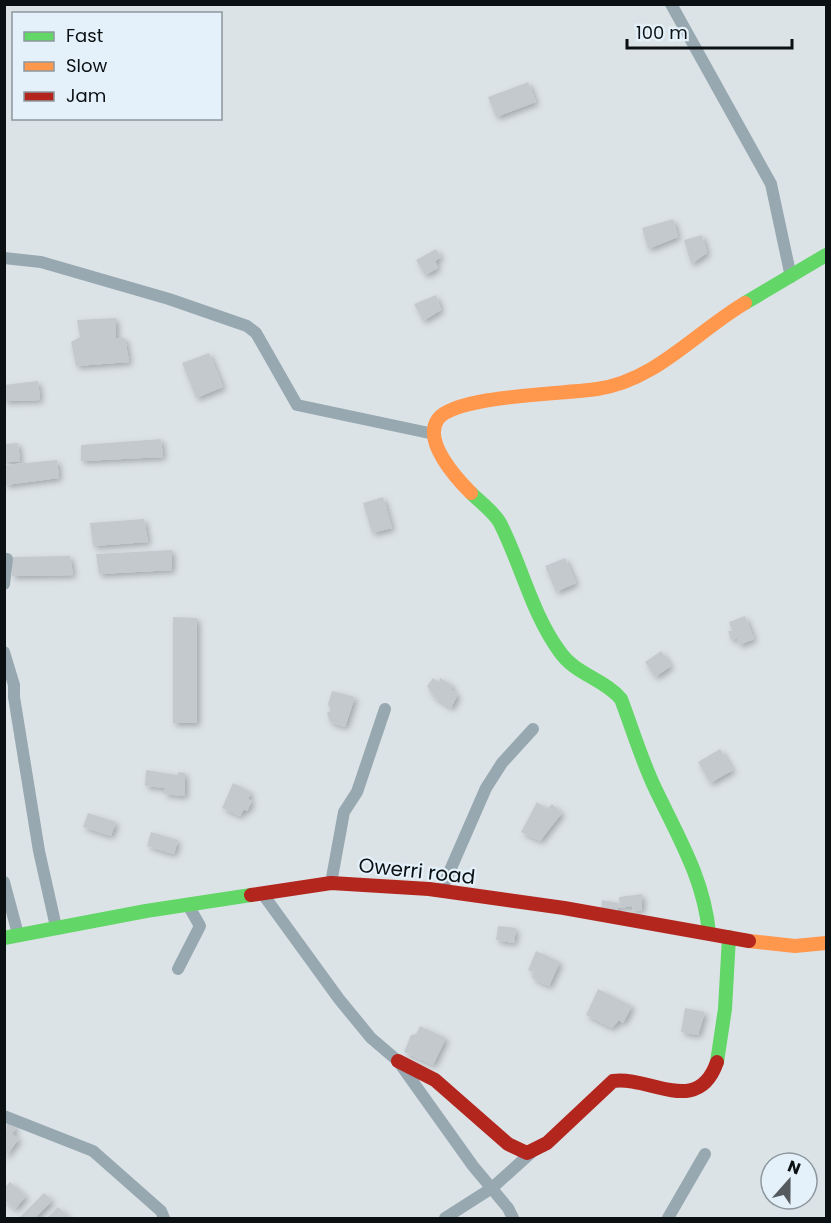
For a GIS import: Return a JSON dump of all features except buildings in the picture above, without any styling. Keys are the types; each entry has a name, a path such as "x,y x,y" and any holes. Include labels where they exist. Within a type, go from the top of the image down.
{"street":[{"path":"671,4 771,184 790,277"},
{"path":"709,933 704,893 693,861 653,784 621,699 614,691 569,664 558,650 516,565 499,521 455,480 440,453 434,434 439,418 450,410 476,402 600,389 648,373 716,320 826,255"},
{"path":"4,258 41,262 169,299 246,326 255,333 297,405 434,434"},
{"path":"4,584 7,559"},
{"path":"4,652 14,685 39,850 56,927"},
{"path":"331,883 344,812 357,792 385,709"},
{"path":"441,891 486,788 502,763 533,729"},
{"path":"4,882 11,936"},
{"name":"Owerri road","path":"11,936 331,883 378,884 441,891 795,946 826,944"},
{"path":"262,893 339,999 371,1038 398,1061 508,1208 513,1218"},
{"path":"178,969 200,926 188,905"},
{"path":"398,1061 416,1069 453,1093 508,1144 527,1153 533,1151 548,1143 613,1081 626,1080 666,1091 680,1091 700,1087 711,1076 717,1060 724,1014 729,937"},
{"path":"4,1116 93,1151 160,1211 164,1218"},
{"path":"445,1218 492,1188 533,1151"},
{"path":"668,1218 705,1154"}],"traffic: fast":[{"path":"745,303 826,255"},
{"path":"471,493 491,511 500,523 534,605 560,652 573,666 606,686 621,699 649,775 695,875 702,894 709,933"},
{"path":"4,938 146,911 251,895"},
{"path":"717,1062 725,1009 729,937"}],"traffic: slow":[{"path":"471,493 443,459 434,438 434,428 438,419 449,411 488,400 597,389 618,384 656,366 745,303"},
{"path":"749,941 795,946 826,943"}],"traffic: jam":[{"path":"251,895 331,883 429,889 564,908 749,941"},
{"path":"398,1061 435,1080 508,1144 527,1153 547,1143 613,1081 628,1081 686,1091 698,1087 709,1078 717,1062"}]}
